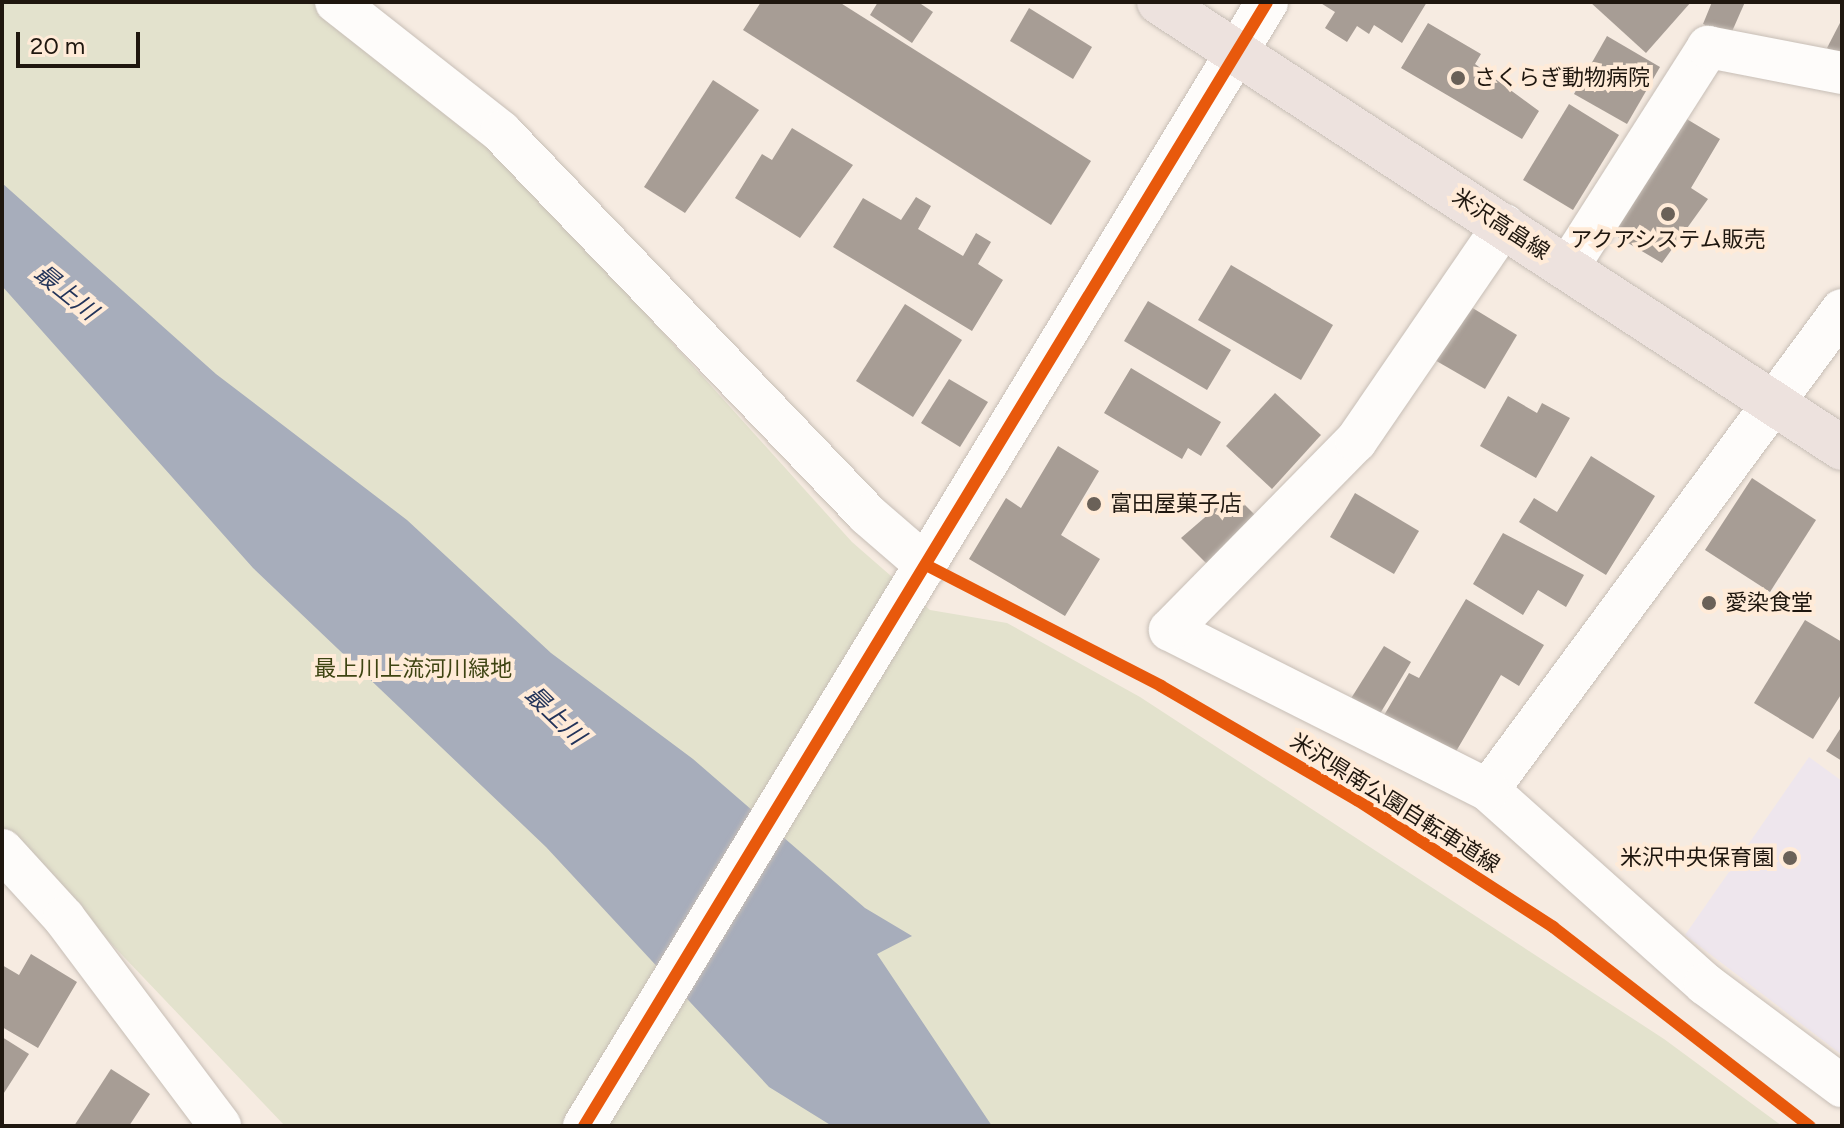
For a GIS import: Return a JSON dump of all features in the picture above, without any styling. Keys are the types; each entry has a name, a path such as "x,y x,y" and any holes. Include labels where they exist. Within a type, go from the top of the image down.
{"main road":[{"name":"米沢高畠線","path":"1159,2 1235,55 1504,225 1842,448"}],"street":[{"path":"336,2 501,132 868,515 926,565"},
{"path":"584,1126 1267,2"},
{"path":"1568,267 1708,47 1842,73"},
{"path":"1504,225 1356,441 1170,630 1488,790 1705,984 1842,1086"},
{"path":"1488,790 1775,405 1842,310"},
{"path":"2,850 64,918 220,1126"}],"shaded area":[{"name":"米沢中央保育園","path":"1809,757 1842,781 1842,1055 1685,935"}],"green space":[{"name":"最上川上流河川緑地","path":"2,2 315,2 481,131 852,542 930,610 1007,623 1140,697 1664,1039 1782,1126 285,1126 2,829"}],"water":[{"name":"最上川","path":"2,183 216,374 407,520 551,653 693,759 865,908 912,936 877,954 992,1126 832,1126 769,1087 546,847 253,568 2,286"}],"building":[{"path":"761,2 839,2 1091,161 1051,225 743,30"},
{"path":"878,2 918,2 933,12 912,43 870,15"},
{"path":"1319,2 1427,2 1402,43 1374,25 1369,34 1357,26 1347,42 1325,28 1335,12"},
{"path":"1590,2 1691,2 1646,53"},
{"path":"1712,2 1745,2 1730,36 1703,24"},
{"path":"1029,8 1092,47 1073,79 1010,41"},
{"path":"1842,19 1842,56 1827,48"},
{"name":"さくらぎ動物病院","path":"1428,23 1481,54 1475,64 1539,111 1522,139 1401,68"},
{"path":"1607,36 1660,67 1627,124 1574,94"},
{"path":"713,80 759,110 685,213 644,187"},
{"path":"1569,104 1619,135 1573,210 1523,180"},
{"path":"1685,118 1720,139 1691,188 1708,199 1662,263 1606,230"},
{"path":"792,128 853,165 800,238 735,198 762,154 772,160"},
{"path":"916,197 931,206 918,229 963,256 976,233 991,242 978,264 1003,280 972,331 833,247 863,198 901,220"},
{"path":"1231,265 1333,325 1301,380 1198,320"},
{"path":"1148,301 1231,350 1207,390 1124,341"},
{"path":"905,304 962,340 913,417 856,381"},
{"path":"1466,304 1517,335 1485,389 1433,359"},
{"path":"1131,368 1221,422 1201,456 1188,448 1182,459 1104,413"},
{"path":"949,379 988,402 960,447 921,423"},
{"path":"1275,393 1321,435 1272,489 1226,446"},
{"path":"1508,396 1537,413 1542,403 1570,418 1536,478 1480,446"},
{"path":"1058,446 1099,471 1061,535 1100,559 1065,616 969,559 1006,498 1021,508"},
{"path":"1591,456 1655,496 1606,575 1519,522 1534,498 1557,512"},
{"path":"1752,478 1816,520 1770,592 1705,550"},
{"path":"1233,493 1259,519 1210,567 1181,538"},
{"path":"1355,493 1419,531 1394,574 1330,537"},
{"path":"1503,533 1584,575 1566,607 1538,590 1523,615 1473,584"},
{"path":"1466,599 1544,645 1519,686 1501,675 1448,765 1383,717 1409,673 1419,678"},
{"path":"1805,620 1842,642 1842,693 1813,739 1754,703"},
{"path":"1384,646 1411,662 1378,717 1350,700"},
{"path":"1842,726 1842,761 1826,751"},
{"path":"31,954 77,982 38,1048 2,1027 2,965 19,975"},
{"path":"2,1037 29,1054 2,1096"},
{"path":"111,1069 150,1094 129,1126 74,1126"}],"cycle path":[{"path":"584,1126 1267,2"},
{"name":"米沢県南公園自転車道線","path":"926,565 1161,686 1357,800 1553,927 1810,1126"}],"place":[{"name":"さくらぎ動物病院","path":"1458,78"},
{"name":"アクアシステム販売","path":"1668,214"},
{"name":"富田屋菓子店","path":"1094,504"},
{"name":"愛染食堂","path":"1709,603"},
{"name":"米沢中央保育園","path":"1790,858"}]}
